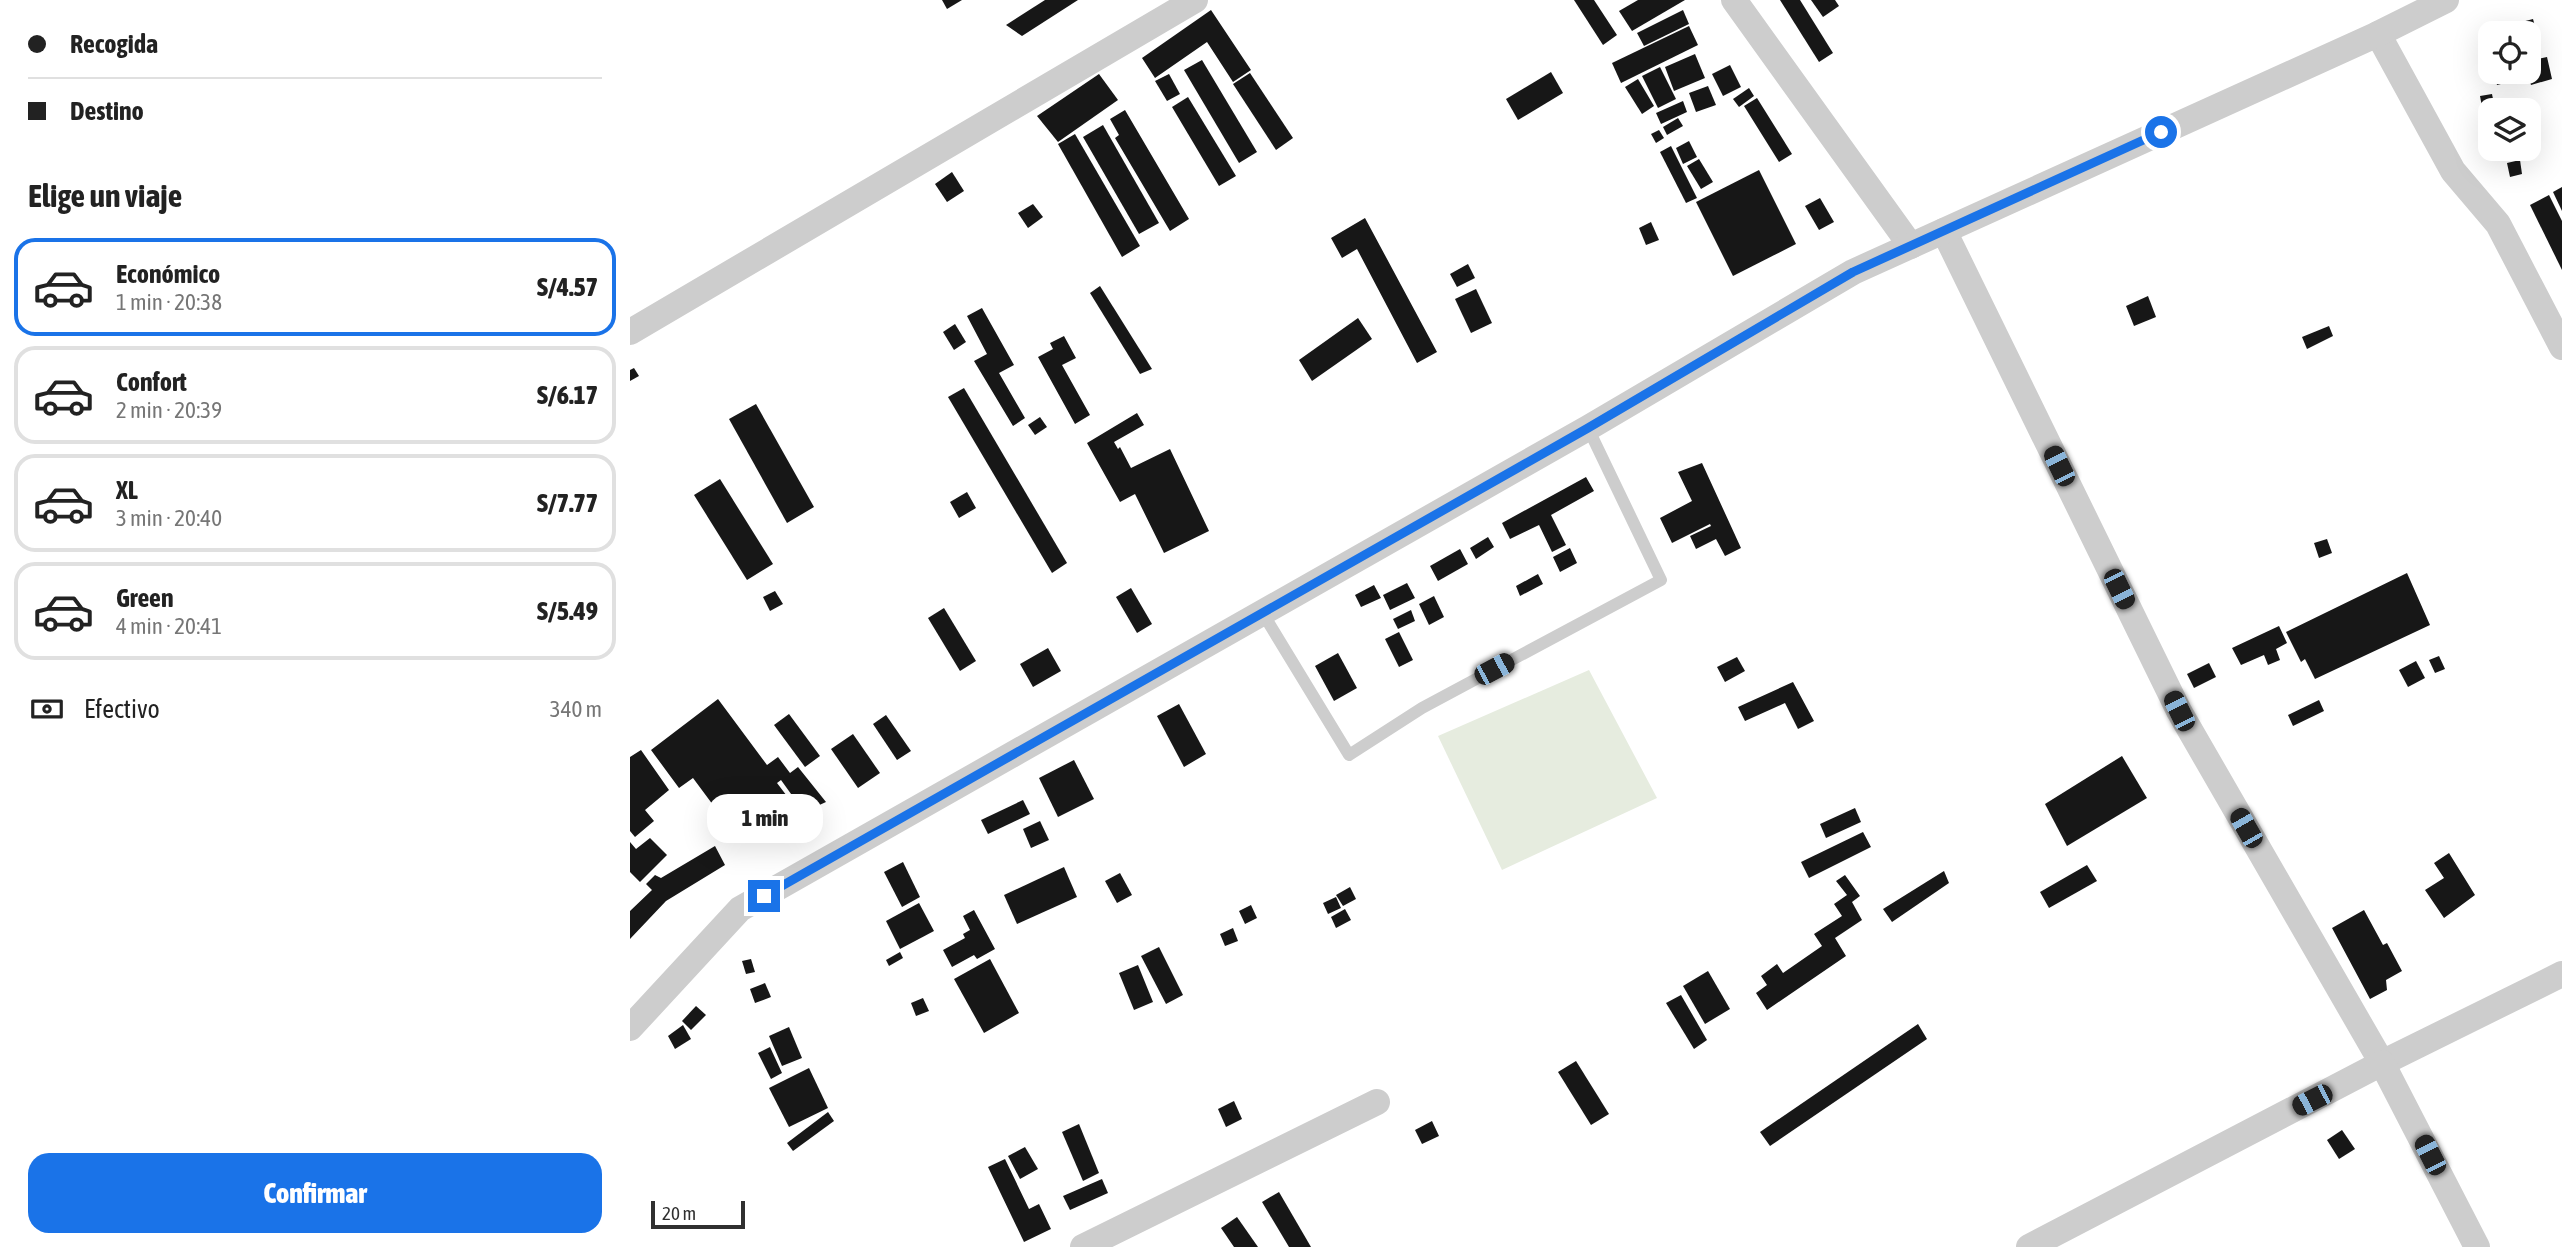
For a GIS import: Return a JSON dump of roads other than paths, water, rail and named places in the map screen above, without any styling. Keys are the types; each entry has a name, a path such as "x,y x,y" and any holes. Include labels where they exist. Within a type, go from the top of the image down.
{"street":[{"path":"630,331 1195,0"},
{"path":"1734,0 1911,246"},
{"path":"630,1028 740,909 1588,428 1853,272 2378,34 2446,0"},
{"path":"2378,34 2453,171 2498,224 2562,346"},
{"path":"1944,231 2179,711 2382,1063 2477,1247"},
{"path":"2029,1247 2382,1063 2562,974"},
{"path":"1083,1247 1377,1102"}],"lane":[{"path":"1262,612 1349,755 1422,708 1661,580 1588,428"}]}
